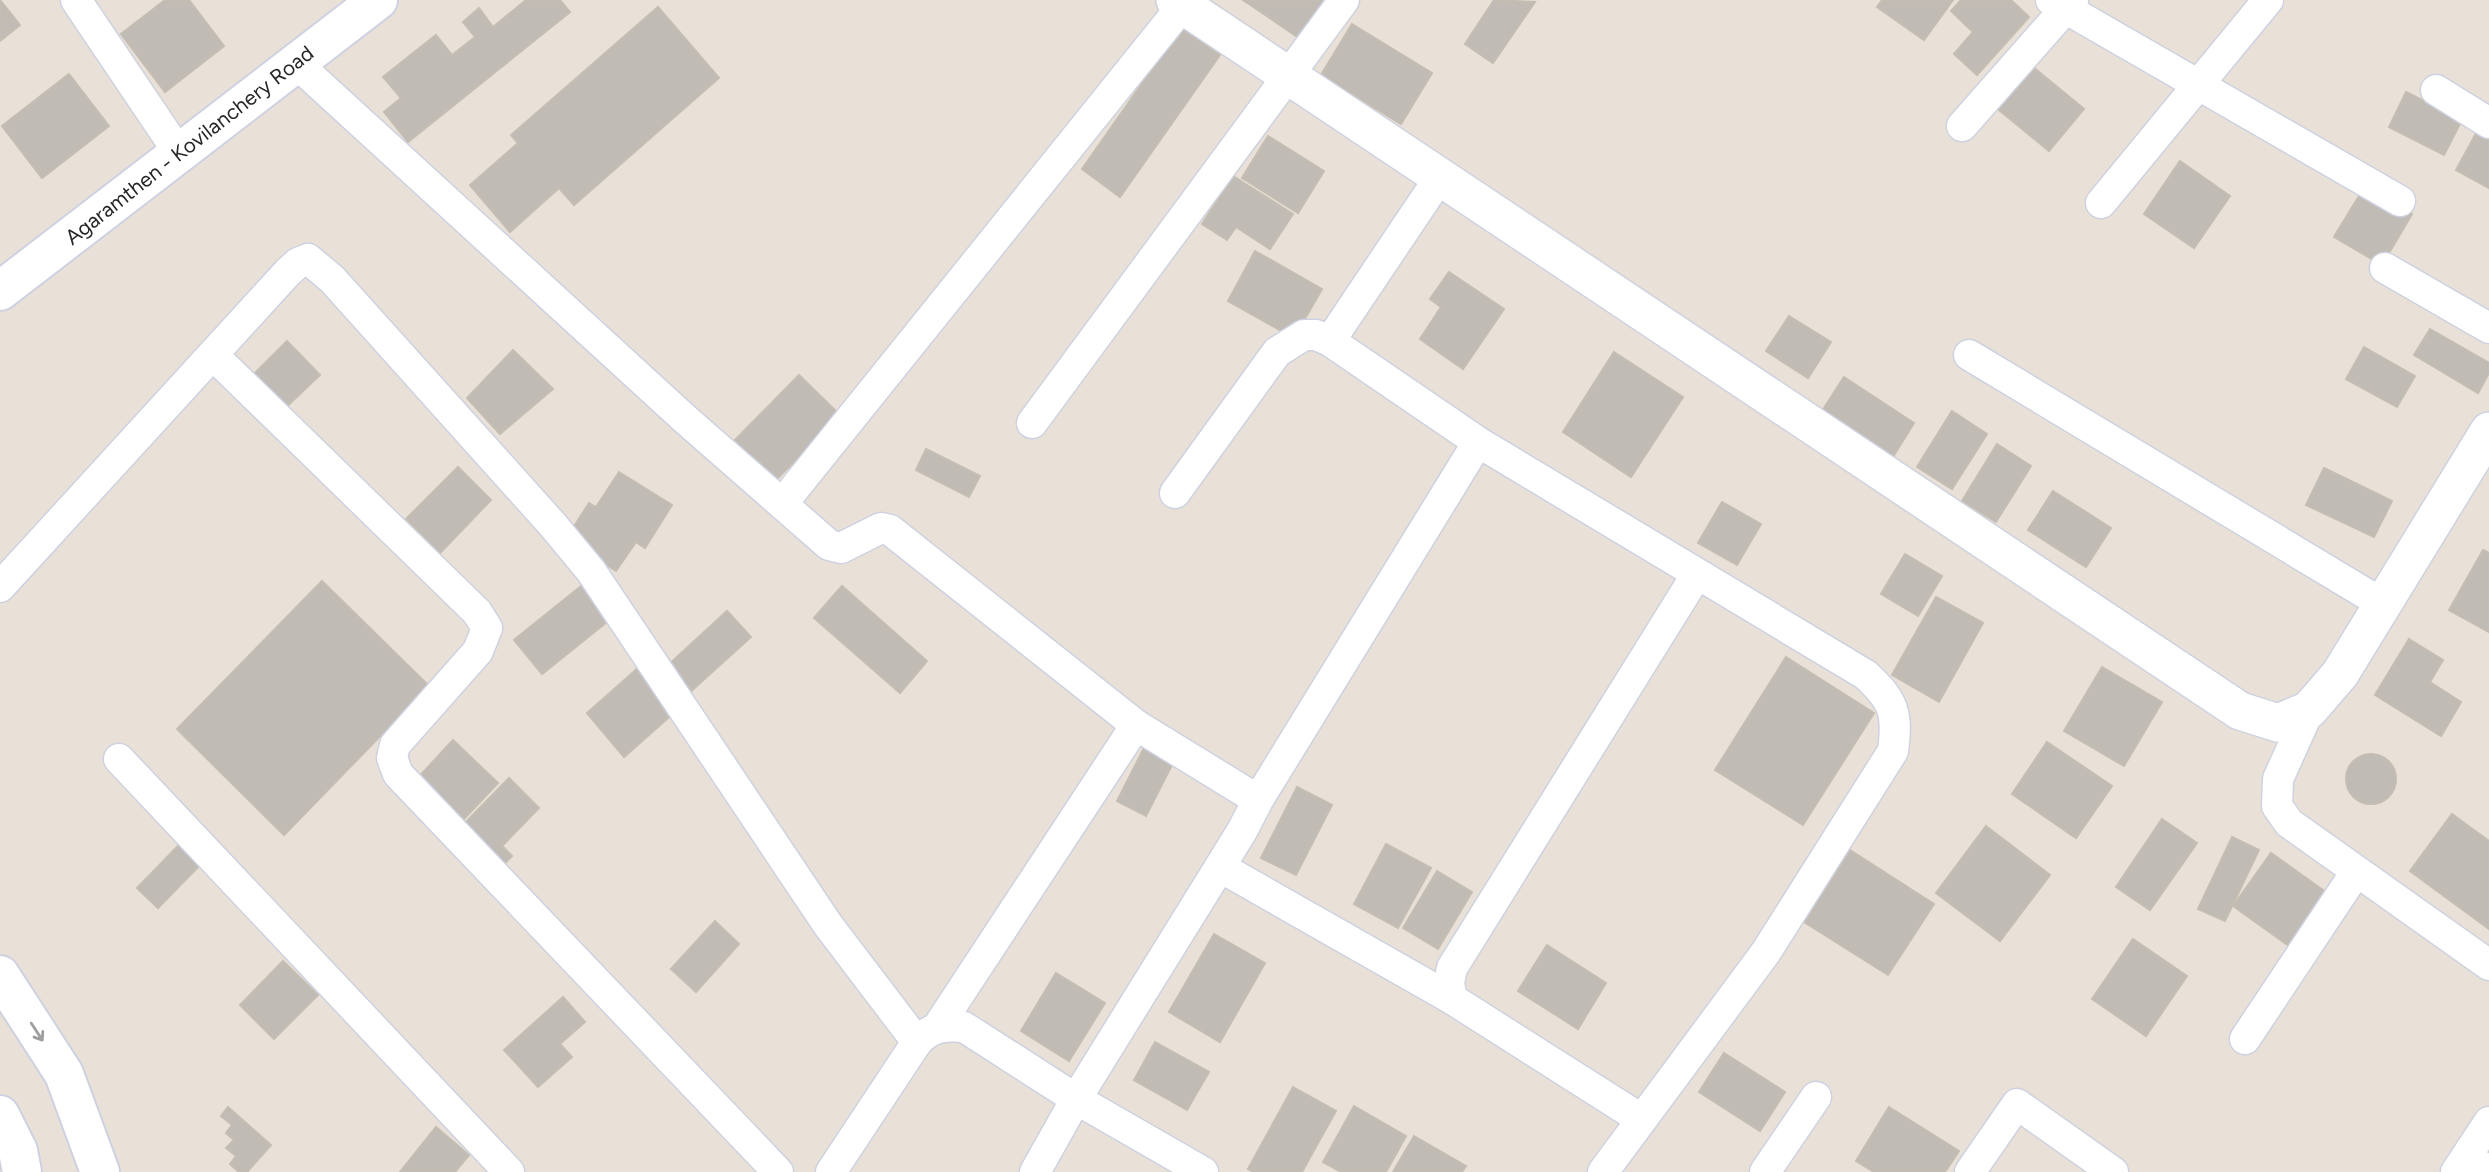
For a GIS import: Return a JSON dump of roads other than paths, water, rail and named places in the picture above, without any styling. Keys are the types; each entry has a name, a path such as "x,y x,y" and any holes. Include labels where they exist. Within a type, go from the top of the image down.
{"main road":[{"name":"Agaramthen - Kovilanchery Road","path":"0,290 378,0"},
{"path":"0,975 64,1074 100,1172"},
{"path":"0,1115 18,1151 22,1172"}],"street":[{"path":"76,0 178,153"},
{"path":"1032,423 1344,0"},
{"path":"2101,203 2200,86 2268,0"},
{"path":"782,504 1179,3 2241,711 2278,723 2309,710"},
{"path":"1962,126 2063,3 2200,86 2400,201"},
{"path":"296,63 685,419 835,548 847,546 881,528 890,530 1136,725 1258,800"},
{"path":"2436,90 2489,123"},
{"path":"1330,341 1440,177"},
{"path":"0,587 298,263 308,259 321,268 552,524 591,571 828,925 927,1035"},
{"path":"2385,268 2489,328"},
{"path":"1175,493 1277,352 1304,335 1316,335 1330,341 1478,442 1866,675 1885,693 1897,720 1893,751 1766,952 1603,1172"},
{"path":"1969,355 2383,604"},
{"path":"214,356 477,611 487,628 478,651 395,745 392,758 398,774 778,1172"},
{"path":"2489,431 2340,674 2309,710 2278,779 2277,806 2289,822 2489,965"},
{"path":"1035,1172 1076,1099 1478,442"},
{"path":"1452,999 1449,983 1452,968 1697,574"},
{"path":"831,1172 1136,725"},
{"path":"120,759 509,1172"},
{"path":"1220,867 1452,999 1641,1119"},
{"path":"2245,1039 2356,872"},
{"path":"927,1035 964,1027 1076,1099 1203,1172"},
{"path":"1765,1172 1816,1097"},
{"path":"1970,1172 2017,1104 2113,1172"},
{"path":"2470,1167 2489,1122"}]}
